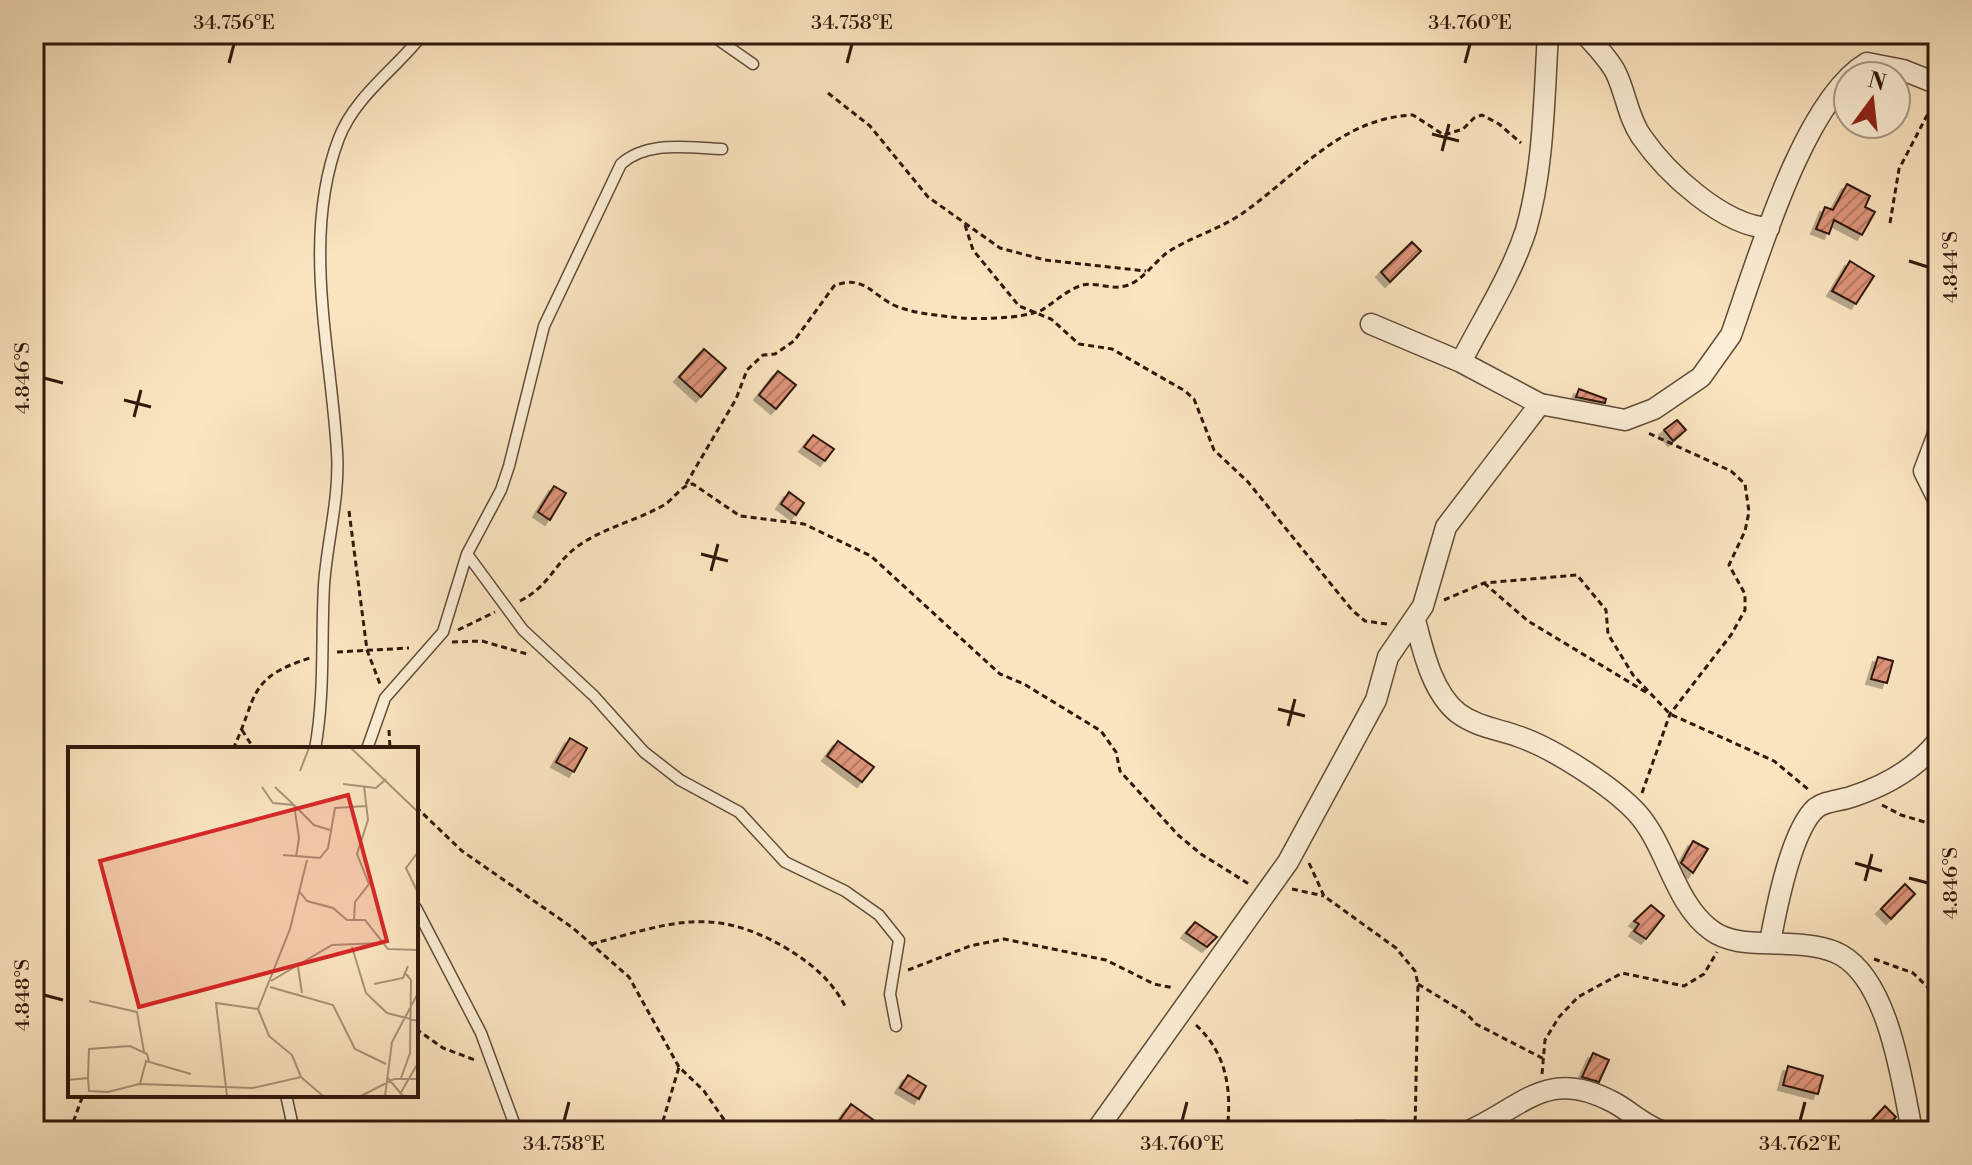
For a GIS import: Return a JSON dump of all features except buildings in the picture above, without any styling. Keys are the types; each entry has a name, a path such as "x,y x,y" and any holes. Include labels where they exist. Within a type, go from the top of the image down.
{"street":[{"path":"1461,362 1517,254 1527,227 1537,160 1548,34"},
{"path":"1585,34 1615,71 1629,114 1659,158 1730,218 1751,227 1769,228"},
{"path":"1371,324 1461,362 1540,404 1625,420 1642,416 1701,377 1719,355 1731,335 1769,228 1822,109 1851,72 1867,63 1878,63 1938,84"},
{"path":"1096,1131 1269,890 1298,843 1376,700 1393,648 1416,623 1429,590 1446,527 1540,404"},
{"path":"1938,434 1924,471 1938,499"},
{"path":"1416,623 1435,685 1456,712 1479,725 1533,743 1601,784 1636,812 1696,913 1722,937 1810,945 1840,954 1866,980 1885,1017 1912,1131"},
{"path":"1770,942 1783,881 1805,822 1824,803 1866,792 1905,773 1938,741"},
{"path":"1469,1131 1541,1089 1558,1087 1593,1093 1614,1102 1644,1125 1661,1131"},
{"path":"1356,1131 1383,1131"}],"lane":[{"path":"315,747 325,654 324,588 338,482 321,274 327,182 339,137 351,116 423,34"},
{"path":"710,34 753,64"},
{"path":"368,747 385,698 410,667 438,641 467,554 505,478 544,326 621,164 632,154 647,149 722,149"},
{"path":"467,554 523,630 594,696 659,766 739,812 785,862 853,896 888,923 899,940 890,994 896,1026"},
{"path":"418,912 494,1064 517,1131"},
{"path":"286,1097 294,1131"}],"path":[{"path":"828,93 870,126 928,197 1000,248 1017,255 1146,271"},
{"path":"1890,223 1899,169 1938,95"},
{"path":"438,641 543,588 575,548 613,525 661,507 679,495 736,399 747,370 763,355 775,354 794,341 834,286 856,282 908,310 957,318 1035,313 1080,286 1125,287 1170,251 1242,214 1347,132 1374,122 1413,115 1444,135 1463,129 1482,115 1509,131 1537,160"},
{"path":"965,225 973,250 1013,301 1051,319 1079,344 1112,349 1194,399 1214,450 1248,482 1352,610 1365,621 1378,625 1416,623 1447,598 1484,583 1577,575 1598,597 1608,617 1608,634 1633,675 1670,714 1774,761 1824,803"},
{"path":"1625,420 1731,471 1745,484 1747,495 1745,531 1729,565 1745,594 1745,610 1731,635 1670,714 1636,812"},
{"path":"686,484 693,484 740,516 804,524 871,556 988,665 1101,731 1116,752 1120,771 1178,835 1201,854 1269,890 1324,896 1362,921 1408,959 1418,984 1415,1131"},
{"path":"349,511 367,650 385,698 390,747"},
{"path":"1484,583 1528,621 1652,696"},
{"path":"234,747 251,700 267,679 279,668 325,654 438,641 482,641 537,659"},
{"path":"242,730 253,747"},
{"path":"1866,792 1887,809 1938,826"},
{"path":"418,809 462,851 591,944 638,988 679,1067 704,1091 732,1131"},
{"path":"1298,843 1324,896"},
{"path":"591,944 680,922 726,921 807,961 837,989 846,1008"},
{"path":"1541,1089 1545,1040 1559,1017 1578,997 1602,981 1633,973 1684,986 1710,967 1722,937"},
{"path":"894,974 970,946 1004,939 1106,960 1163,988 1176,988 1207,975"},
{"path":"1840,954 1874,960 1913,973 1938,997"},
{"path":"1418,984 1483,1028 1544,1059"},
{"path":"1182,1012 1220,1055 1230,1097 1227,1131"},
{"path":"418,1030 466,1058 494,1064"},
{"path":"660,1131 679,1067"},
{"path":"70,1131 82,1097"}]}
